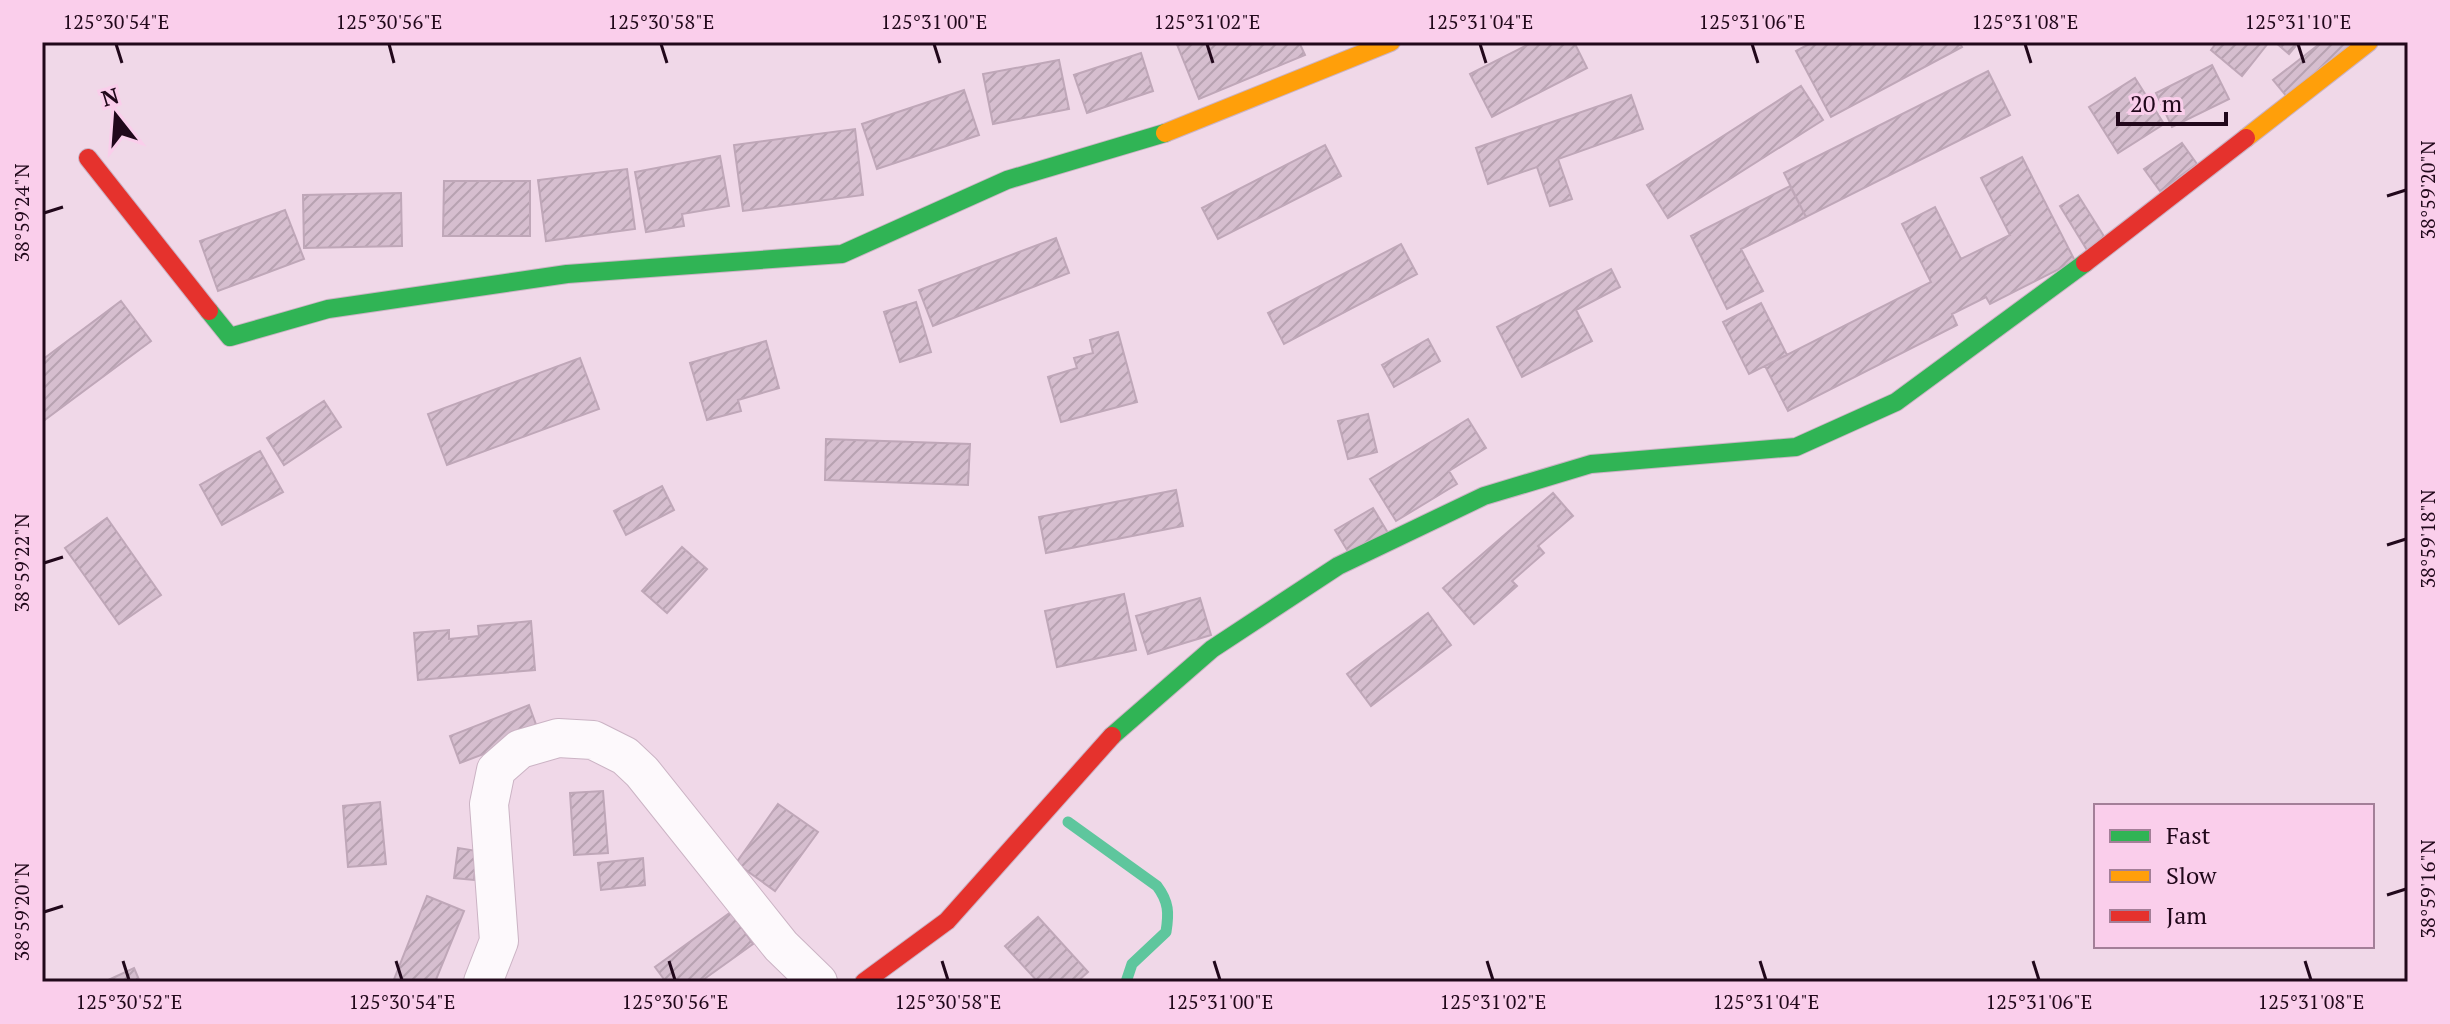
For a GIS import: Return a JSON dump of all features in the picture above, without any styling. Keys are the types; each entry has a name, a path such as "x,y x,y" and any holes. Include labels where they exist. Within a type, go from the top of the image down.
{"street":[{"path":"88,158 230,337 328,309 567,274 842,254 1007,180 1179,129 1391,42"},
{"path":"864,982 947,921 1119,730 1212,649 1338,566 1484,496 1591,464 1796,447 1896,402 2114,241 2369,42"},
{"path":"483,982 499,941 489,804 496,770 520,749 558,738 593,740 625,756 642,772 781,946 818,982"}],"building":[{"path":"1176,42 1299,42 1305,55 1199,99"},
{"path":"1533,42 1574,42 1587,68 1492,117 1470,74"},
{"path":"1813,42 1959,42 1962,47 1831,117 1796,51"},
{"path":"2217,42 2269,42 2242,76 2211,50"},
{"path":"2275,42 2299,42 2289,54"},
{"path":"2322,42 2359,42 2288,98 2273,80"},
{"path":"1141,53 1153,91 1087,113 1074,75"},
{"path":"1059,60 1069,109 993,124 983,74"},
{"path":"2212,65 2229,99 2172,127 2156,93"},
{"path":"1988,71 2010,115 1806,217 1784,173"},
{"path":"2135,78 2164,124 2118,153 2089,107"},
{"path":"1801,86 1823,120 1668,218 1647,185"},
{"path":"964,90 979,135 877,169 862,124"},
{"path":"1631,95 1643,129 1558,159 1572,199 1550,206 1537,167 1488,184 1476,148"},
{"path":"855,129 863,195 743,211 734,145"},
{"path":"2182,143 2197,164 2160,191 2144,169"},
{"path":"1325,145 1341,176 1218,239 1202,208"},
{"path":"720,156 729,206 682,214 684,226 646,232 635,172"},
{"path":"2022,157 2075,261 1990,304 1986,297 1952,314 1957,325 1788,411 1765,366 1931,282 1902,224 1935,207 1961,259 2010,235 1981,178"},
{"path":"627,169 635,229 546,241 538,180"},
{"path":"444,181 530,181 530,236 443,236"},
{"path":"1790,186 1806,217 1741,249 1763,291 1727,309 1691,236"},
{"path":"401,193 402,246 304,248 303,195"},
{"path":"2078,195 2105,238 2087,250 2060,206"},
{"path":"285,210 304,259 218,291 200,241"},
{"path":"1056,238 1069,273 933,326 919,290"},
{"path":"1401,244 1417,274 1284,344 1268,313"},
{"path":"1611,269 1620,287 1576,310 1592,341 1522,377 1497,327"},
{"path":"121,301 151,341 42,422 42,360"},
{"path":"916,302 931,352 900,362 884,312"},
{"path":"1761,303 1787,355 1749,374 1723,322"},
{"path":"1118,332 1137,402 1061,422 1048,377 1077,368 1074,358 1093,353 1090,340"},
{"path":"1428,339 1440,361 1394,387 1382,365"},
{"path":"766,341 779,388 738,400 741,411 707,420 690,363"},
{"path":"580,358 599,409 447,465 428,414"},
{"path":"324,401 341,427 284,465 267,438"},
{"path":"1368,414 1377,452 1348,459 1338,421"},
{"path":"1468,419 1486,448 1449,471 1457,484 1396,521 1370,479"},
{"path":"826,439 970,444 968,485 825,480"},
{"path":"260,451 283,492 222,525 200,485"},
{"path":"662,486 674,510 626,535 614,511"},
{"path":"1176,490 1183,526 1046,553 1039,517"},
{"path":"1553,493 1573,516 1538,546 1544,553 1512,581 1517,586 1474,624 1443,588"},
{"path":"1373,508 1388,533 1350,555 1335,530"},
{"path":"107,518 161,595 119,624 65,548"},
{"path":"682,547 707,569 667,613 642,591"},
{"path":"1124,594 1136,650 1057,667 1045,611"},
{"path":"1200,598 1211,635 1148,654 1136,616"},
{"path":"1428,613 1451,645 1371,706 1347,674"},
{"path":"531,621 535,670 418,680 414,633 449,630 449,639 479,636 478,626"},
{"path":"529,705 539,733 460,763 450,736"},
{"path":"603,791 608,853 574,855 570,793"},
{"path":"380,802 386,864 348,867 343,806"},
{"path":"778,804 818,832 775,891 736,863"},
{"path":"458,848 477,851 474,880 454,878"},
{"path":"643,858 645,885 601,890 598,863"},
{"path":"427,896 464,911 435,982 393,982"},
{"path":"731,912 753,944 700,982 666,982 655,967"},
{"path":"1038,917 1088,972 1077,982 1038,982 1005,946"},
{"path":"134,968 140,982 104,982"}],"waterway":[{"path":"1068,822 1157,886 1166,903 1166,932 1132,964 1126,982"}],"traffic: fast":[{"path":"209,311 230,337 328,309 567,274 842,254 1007,180 1165,133"},
{"path":"1112,736 1212,649 1338,566 1484,496 1591,464 1796,447 1896,402 2085,263"}],"traffic: slow":[{"path":"1165,133 1391,42"},
{"path":"2246,138 2369,42"}],"traffic: jam":[{"path":"2085,263 2246,138"},
{"path":"88,158 209,311"},
{"path":"864,982 947,921 1112,736"}]}
